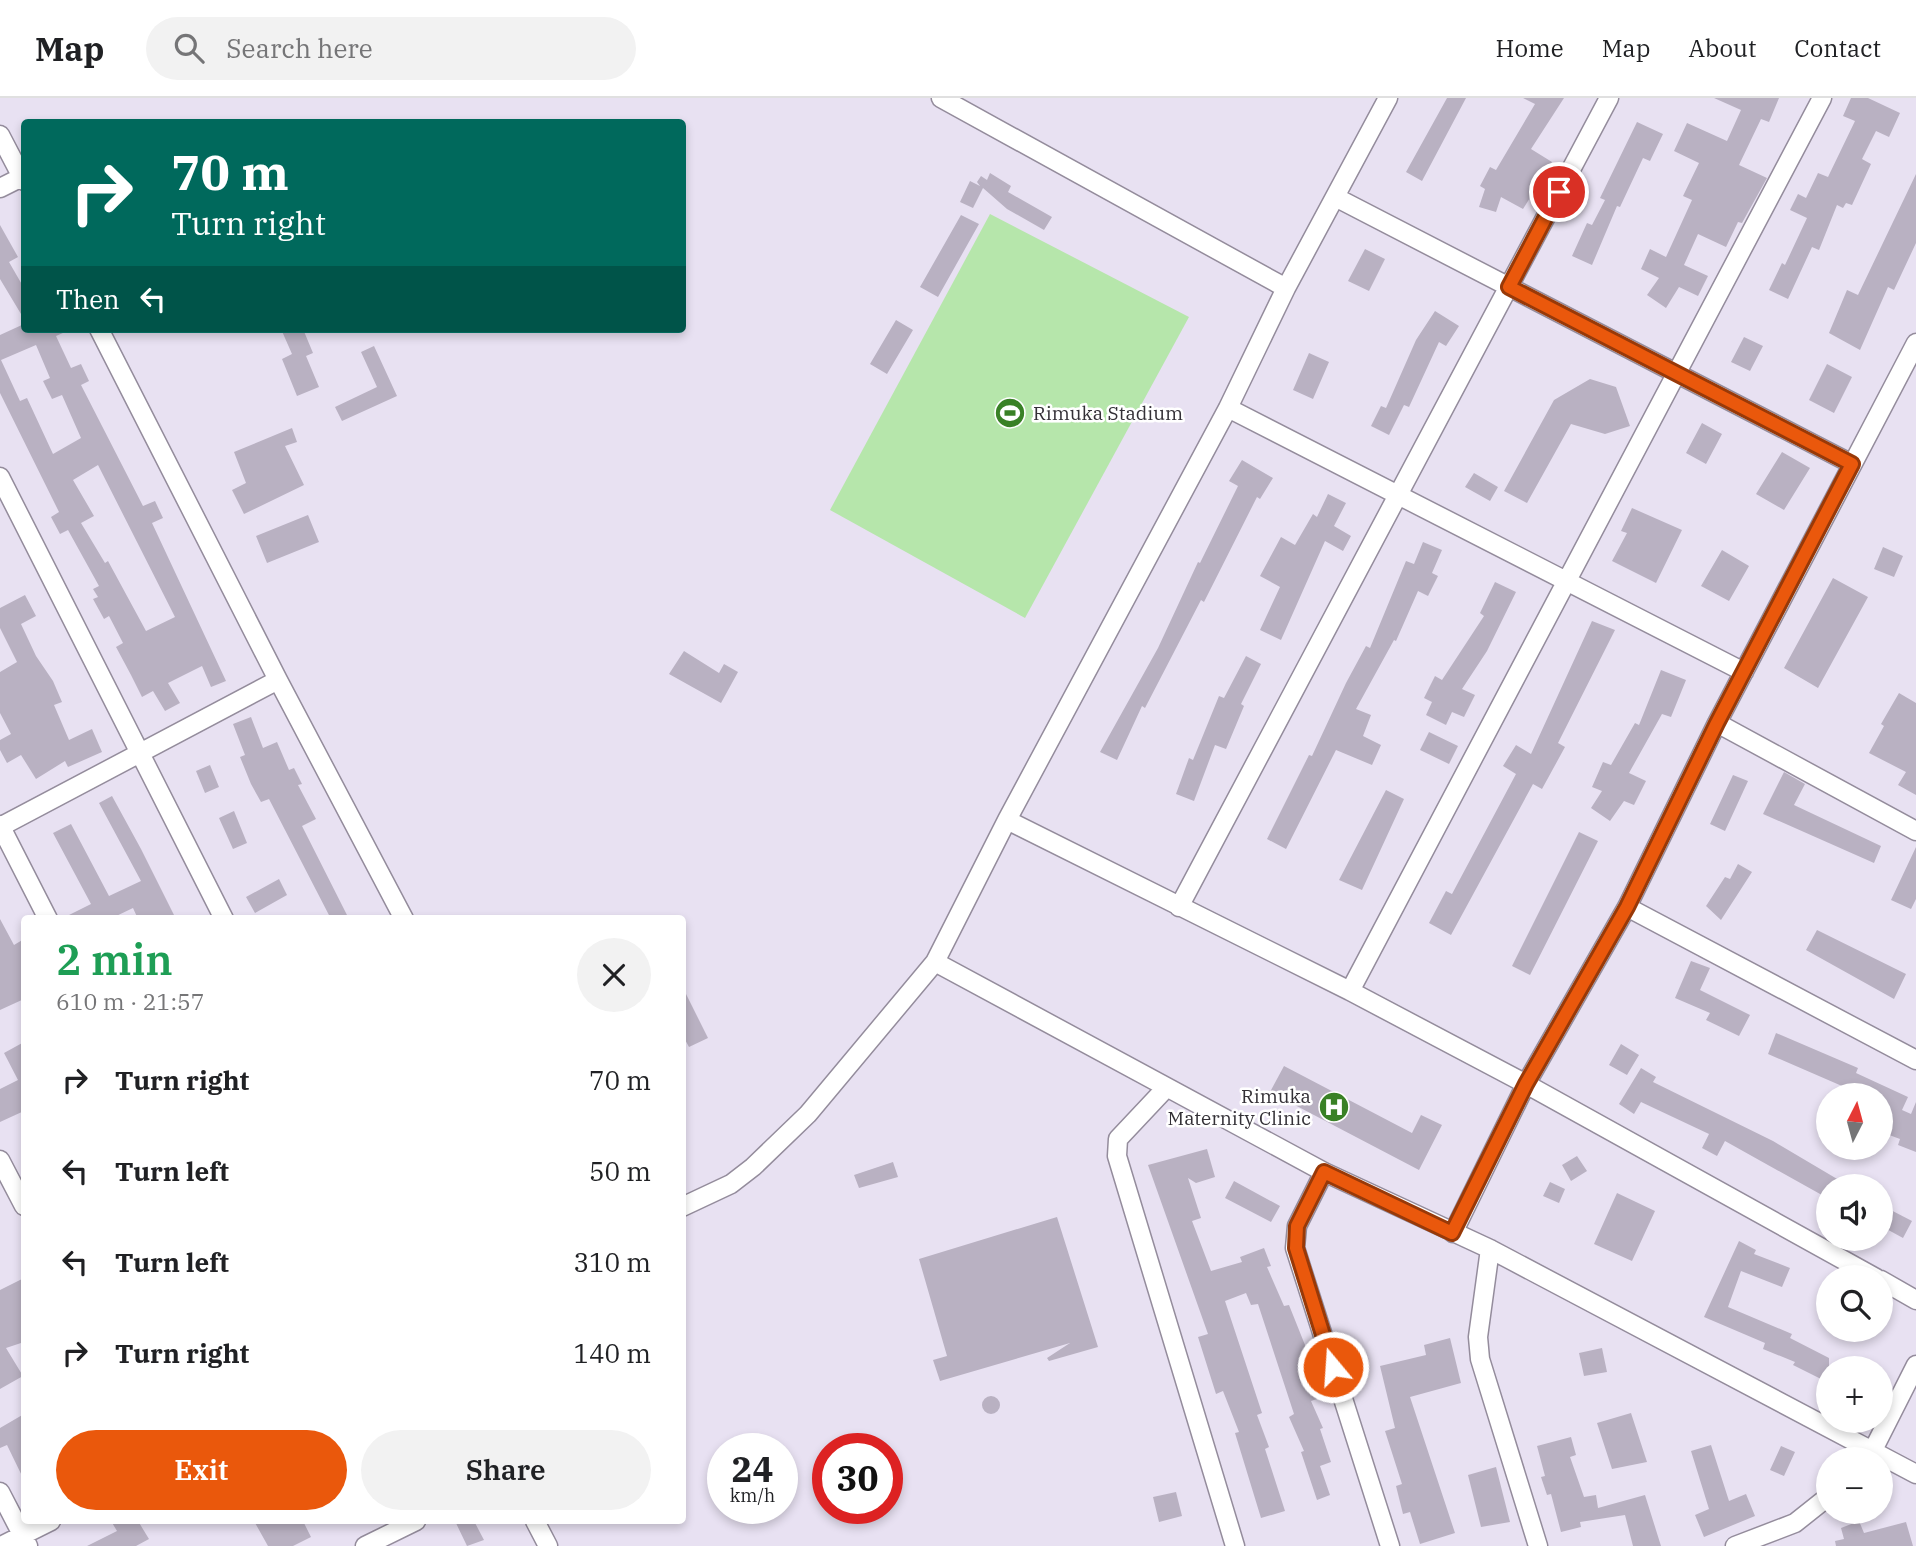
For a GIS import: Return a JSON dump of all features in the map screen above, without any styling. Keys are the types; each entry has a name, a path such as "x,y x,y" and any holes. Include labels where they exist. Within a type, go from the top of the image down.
{"street":[{"path":"941,98 1286,288"},
{"path":"686,1206 731,1184 808,1114 935,962 1007,820 1228,408 1286,288 1337,198 1388,98"},
{"path":"1179,907 1609,98"},
{"path":"1350,991 1822,98"},
{"path":"0,135 21,175"},
{"path":"0,188 21,180"},
{"path":"1337,198 1852,464"},
{"path":"101,333 278,680 402,915"},
{"path":"1452,1233 1526,1084 1627,907 1717,723 1916,343"},
{"path":"1228,408 1744,672"},
{"path":"0,477 222,915"},
{"path":"46,915 0,826 278,680"},
{"path":"1717,723 1916,831"},
{"path":"1007,820 1350,991 1526,1084 1853,1265"},
{"path":"1627,907 1916,1060"},
{"path":"935,962 1324,1172 1490,1249 1853,1447"},
{"path":"1166,1088 1118,1139 1117,1156 1236,1546"},
{"path":"0,1160 21,1200"},
{"path":"1324,1172 1297,1226 1296,1248 1390,1546"},
{"path":"1490,1249 1478,1337 1480,1359 1538,1546"},
{"path":"1893,1287 1916,1300"},
{"path":"1874,1447 1916,1365"},
{"path":"1893,1465 1916,1474"},
{"path":"0,1492 25,1540"},
{"path":"1735,1546 1762,1538 1795,1523 1816,1506"},
{"path":"1,1546 25,1540 47,1524"},
{"path":"367,1545 410,1524"},
{"path":"537,1524 548,1546"}],"green space":[{"name":"Rimuka Stadium","path":"990,214 1189,317 1025,618 830,510"}],"building":[{"path":"1447,98 1466,98 1422,181 1406,172"},
{"path":"1523,98 1564,98 1531,149 1552,162 1523,209 1501,197 1496,212 1479,207 1485,189 1480,186 1490,167 1496,170 1535,104"},
{"path":"1714,98 1779,98 1769,122 1761,119 1739,165 1767,178 1742,223 1738,222 1726,247 1698,234 1684,265 1708,276 1698,296 1679,287 1666,308 1647,295 1659,278 1641,269 1650,249 1666,257 1692,200 1683,196 1699,163 1674,151 1687,123 1727,141 1741,110"},
{"path":"1851,98 1868,98 1900,113 1889,137 1876,131 1862,159 1871,164 1852,205 1846,203 1843,208 1837,205 1819,250 1812,247 1788,299 1769,290 1782,263 1785,265 1807,218 1790,210 1798,194 1806,198 1818,173 1828,177 1855,121 1843,116"},
{"path":"1637,122 1663,134 1650,161 1643,158 1620,207 1617,206 1592,265 1572,256 1587,223 1592,225 1605,200 1600,198"},
{"path":"990,173 1011,186 1008,192 1052,217 1044,230 1007,209 983,188 973,208 960,202 970,181 980,186 977,182 981,176 987,180"},
{"path":"1916,174 1916,243 1894,290 1888,287 1860,350 1829,333 1847,290 1858,295"},
{"path":"961,215 979,224 938,297 920,287"},
{"path":"0,225 18,257 9,262 21,283 21,314 0,279"},
{"path":"1365,249 1385,259 1369,291 1348,281"},
{"path":"1435,311 1459,326 1446,346 1439,342 1409,407 1404,405 1389,435 1371,426 1381,406 1386,408 1416,340"},
{"path":"896,320 913,330 887,374 870,364"},
{"path":"21,325 21,333 63,333 56,336 71,368 81,364 89,381 81,385 143,506 155,501 163,518 152,523 226,681 211,687 202,666 168,683 180,703 165,711 153,691 142,697 116,647 123,643 109,616 104,619 93,599 98,597 93,589 99,586 68,530 60,534 51,517 59,512 0,393 0,335","holes":["36,345 50,378 43,381 52,399 62,395 81,438 53,454 27,398 20,401 1,360","98,465 175,617 146,631 108,561 105,563 81,523 94,516 73,480"]},
{"path":"283,333 305,333 313,353 306,356 319,387 297,396 282,359 292,354"},
{"path":"1744,337 1763,346 1750,371 1731,362"},
{"path":"374,346 397,396 342,421 335,407 377,387 361,352"},
{"path":"1309,353 1329,362 1313,399 1293,390"},
{"path":"1827,364 1852,377 1834,413 1809,400"},
{"path":"1590,379 1616,387 1630,426 1605,434 1571,424 1527,503 1504,491 1554,400"},
{"path":"1702,423 1722,434 1706,464 1686,453"},
{"path":"292,428 297,442 285,446 304,485 244,514 232,490 246,483 234,452"},
{"path":"1782,452 1810,468 1784,510 1756,494"},
{"path":"1242,460 1273,478 1260,499 1257,497 1204,602 1201,600 1145,708 1142,706 1117,760 1100,752 1158,648 1198,562 1200,563 1238,486 1229,481"},
{"path":"1474,473 1498,487 1490,501 1465,487"},
{"path":"1328,494 1346,503 1334,526 1351,536 1343,551 1325,541 1281,640 1260,630 1280,587 1260,576 1281,537 1295,545 1313,514 1317,517"},
{"path":"1632,508 1682,530 1656,583 1612,561 1627,533 1621,531"},
{"path":"308,515 319,542 267,563 256,536"},
{"path":"1423,542 1442,550 1432,573 1438,576 1428,596 1418,591 1396,641 1394,640 1356,709 1371,715 1363,736 1381,745 1372,765 1336,750 1286,849 1267,839 1309,755 1312,756 1346,683 1366,646 1370,648 1406,561 1414,564"},
{"path":"1883,547 1903,556 1894,577 1874,569"},
{"path":"1722,550 1749,566 1729,601 1701,586"},
{"path":"1833,578 1868,597 1818,688 1784,668"},
{"path":"1495,582 1516,592 1487,651 1462,689 1475,695 1464,717 1452,712 1446,725 1426,715 1432,702 1424,698 1435,676 1442,680 1484,616 1480,613"},
{"path":"25,595 36,616 21,624 62,702 54,705 69,740 92,729 102,752 68,767 65,761 36,779 21,755 7,763 0,750 0,740 11,734 0,713 0,672 17,662 0,628 0,608"},
{"path":"1592,621 1615,630 1558,743 1565,747 1542,789 1533,784 1451,935 1429,923 1446,891 1452,894 1516,774 1503,766 1516,745 1531,754"},
{"path":"684,651 719,673 724,664 738,672 721,703 669,674"},
{"path":"1246,656 1261,664 1241,704 1244,706 1226,749 1215,745 1194,801 1176,794 1189,758 1193,760 1219,696 1224,698"},
{"path":"1661,670 1686,680 1671,717 1662,714 1629,773 1646,781 1634,805 1624,801 1610,821 1591,808 1602,791 1592,787 1603,762 1611,765 1635,723 1639,725"},
{"path":"1899,693 1916,703 1916,795 1898,785 1906,772 1869,753 1884,726 1881,724"},
{"path":"251,717 263,748 277,742 289,770 294,768 302,784 298,785 316,819 302,826 347,915 329,915 269,799 261,802 240,757 245,755 233,724"},
{"path":"1429,732 1458,746 1449,764 1420,750"},
{"path":"210,765 219,787 205,793 196,771"},
{"path":"1784,772 1805,784 1794,805 1881,846 1874,863 1763,814"},
{"path":"1733,775 1748,781 1725,831 1710,824"},
{"path":"1386,790 1404,799 1362,890 1339,880"},
{"path":"112,796 174,915 136,915 133,908 118,915 69,915 91,904 53,833 71,824 109,896 141,881 99,803"},
{"path":"234,811 247,843 233,849 219,818"},
{"path":"1579,832 1598,841 1530,975 1512,966"},
{"path":"1916,847 1916,899 1911,909 1891,900"},
{"path":"1738,864 1752,872 1721,920 1706,906 1725,877 1730,879"},
{"path":"279,879 287,895 255,913 246,897"},
{"path":"0,919 14,945 21,941 21,1000 0,1010"},
{"path":"1817,930 1906,974 1894,999 1806,950"},
{"path":"1691,961 1710,968 1700,990 1750,1015 1739,1036 1706,1020 1710,1013 1675,998"},
{"path":"686,994 708,1038 689,1047 686,1041"},
{"path":"1776,1033 1858,1068 1856,1073 1878,1083 1835,1083 1768,1054"},
{"path":"21,1044 21,1112 0,1122 0,1089 18,1080 4,1053"},
{"path":"1621,1044 1639,1055 1627,1075 1609,1065"},
{"path":"1284,1066 1412,1133 1421,1115 1442,1125 1419,1170 1270,1092"},
{"path":"1641,1068 1656,1077 1653,1082 1773,1141 1829,1174 1816,1174 1816,1192 1725,1141 1717,1156 1702,1148 1709,1134 1641,1102 1634,1114 1619,1104"},
{"path":"1894,1091 1908,1097 1902,1110 1911,1114 1916,1102 1916,1152 1898,1145 1900,1139 1894,1137"},
{"path":"1207,1149 1215,1177 1196,1183 1188,1178 1201,1218 1192,1221 1211,1271 1242,1262 1240,1257 1264,1248 1271,1266 1267,1267 1284,1306 1289,1305 1305,1345 1309,1362 1303,1364 1317,1399 1311,1401 1323,1428 1320,1429 1331,1462 1320,1466 1330,1495 1317,1500 1301,1452 1304,1451 1289,1417 1294,1414 1258,1304 1251,1305 1246,1293 1225,1301 1262,1413 1257,1415 1269,1447 1265,1449 1285,1511 1261,1518 1235,1433 1239,1432 1223,1391 1216,1394 1198,1337 1208,1334 1148,1165"},
{"path":"1577,1156 1587,1171 1571,1181 1562,1165"},
{"path":"893,1162 898,1177 859,1188 854,1175"},
{"path":"1234,1181 1280,1206 1271,1222 1225,1198"},
{"path":"1550,1182 1565,1189 1559,1203 1543,1196"},
{"path":"1617,1193 1655,1211 1632,1261 1594,1244"},
{"path":"1893,1211 1912,1221 1903,1238 1893,1233"},
{"path":"1057,1217 1098,1347 1049,1361 1047,1358 1070,1343 940,1381 933,1360 947,1356 919,1259"},
{"path":"1739,1241 1756,1250 1754,1254 1790,1268 1782,1287 1741,1271 1728,1307 1792,1334 1790,1338 1825,1356 1816,1356 1816,1376 1793,1365 1795,1362 1763,1349 1765,1343 1704,1317"},
{"path":"21,1280 21,1343 6,1348 21,1377 0,1389 0,1290"},
{"path":"1450,1338 1461,1383 1410,1397 1455,1533 1420,1544 1410,1512 1403,1514 1396,1486 1402,1484 1385,1431 1395,1428 1380,1366 1426,1355 1424,1345"},
{"path":"1602,1348 1607,1372 1584,1376 1579,1353"},
{"path":"1364,1350 1369,1365 1355,1370 1350,1355"},
{"path":"991,1396 997,1399 1000,1405 997,1411 991,1414 985,1411 982,1405 985,1399"},
{"path":"1631,1413 1647,1462 1612,1469 1597,1423"},
{"path":"21,1416 21,1474 7,1445 0,1448 0,1428"},
{"path":"1571,1437 1576,1455 1570,1457 1584,1497 1596,1495 1598,1508 1645,1495 1661,1546 1633,1546 1625,1515 1580,1522 1581,1527 1561,1532 1551,1494 1547,1495 1541,1477 1545,1476 1537,1446"},
{"path":"1711,1445 1729,1501 1746,1494 1755,1516 1704,1537 1695,1515 1709,1509 1691,1451"},
{"path":"1781,1446 1795,1452 1784,1476 1770,1470"},
{"path":"1496,1467 1510,1522 1481,1527 1468,1475"},
{"path":"1176,1492 1182,1516 1159,1522 1153,1497"},
{"path":"1906,1522 1913,1546 1836,1546 1835,1541 1844,1539 1841,1528 1860,1524 1864,1533"},
{"path":"113,1524 140,1524 149,1539 136,1546 87,1546 117,1531"},
{"path":"256,1524 304,1524 311,1537 293,1546 268,1546"},
{"path":"456,1524 476,1524 484,1540 467,1546"}],"place":[{"name":"Rimuka Stadium","path":"1010,413"},
{"name":"Rimuka Maternity Clinic","path":"1334,1107"}],"route":[{"path":"1333,1367 1296,1248 1297,1226 1324,1172 1452,1233 1526,1084 1627,907 1717,723 1852,464 1509,287 1559,192"}]}
